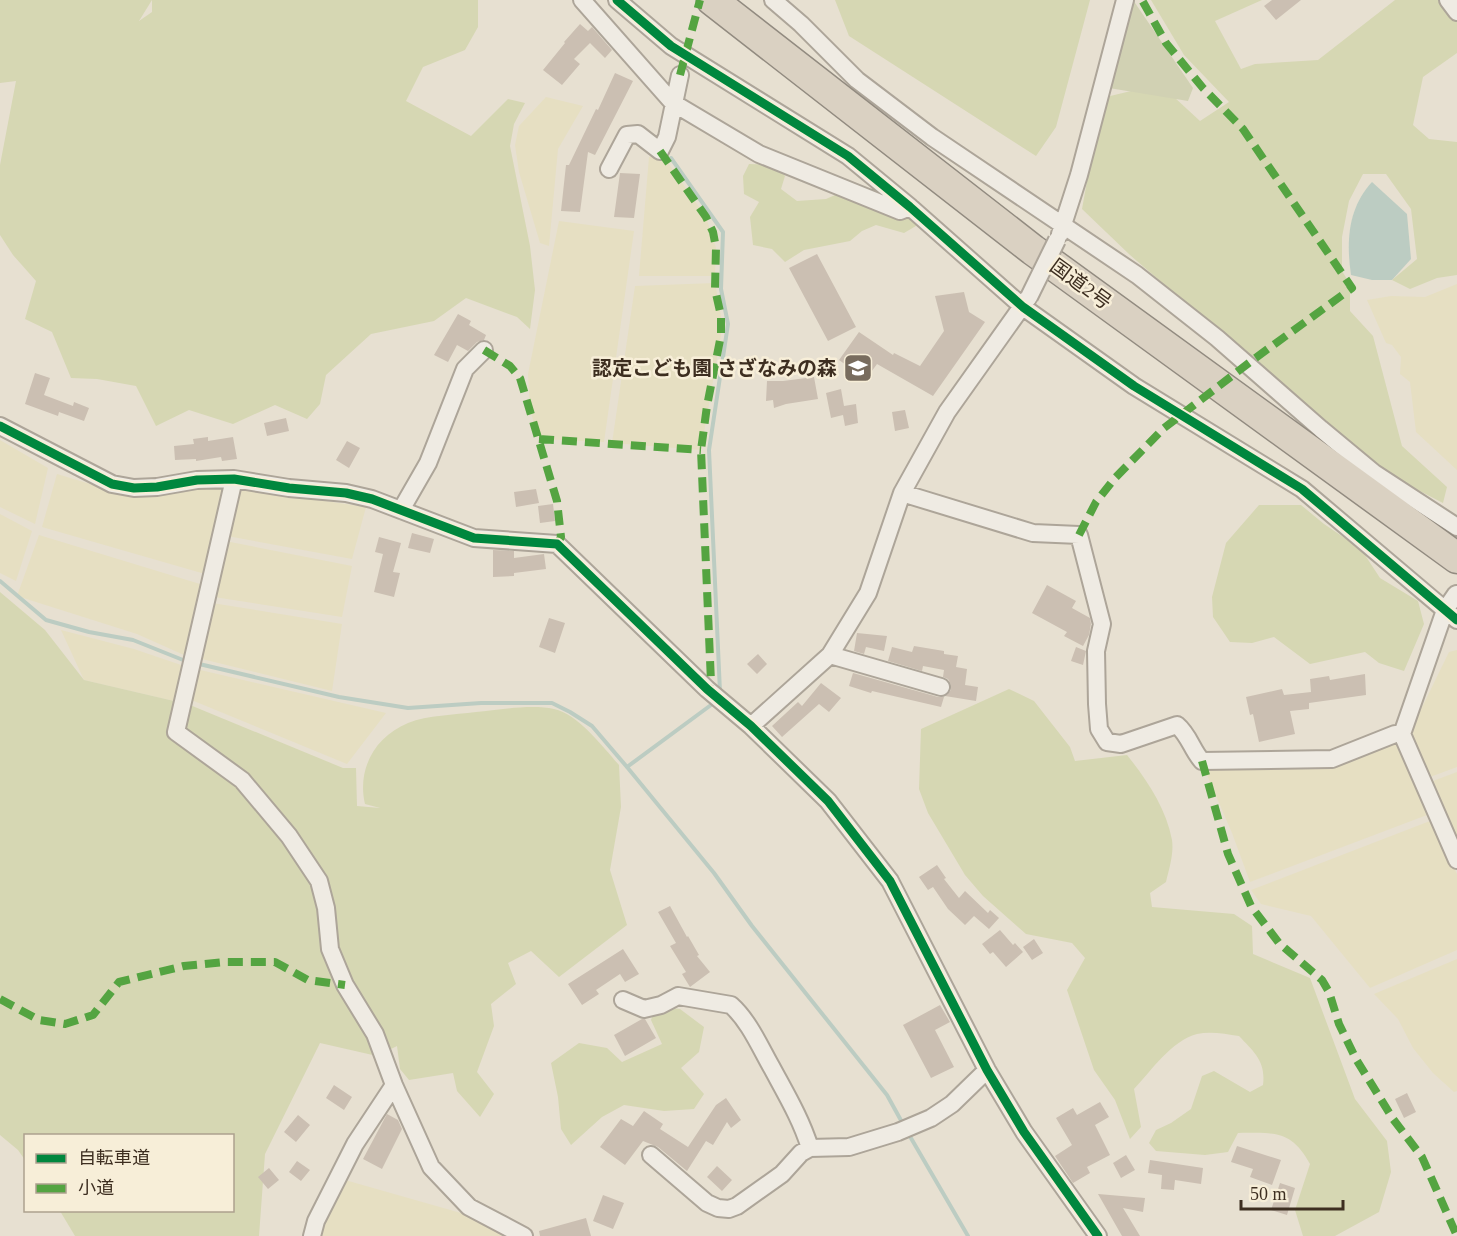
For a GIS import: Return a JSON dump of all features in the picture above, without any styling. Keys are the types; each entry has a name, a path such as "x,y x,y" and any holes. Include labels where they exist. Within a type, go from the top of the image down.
{"highway":[{"name":"国道2号","path":"712,0 1033,250 1457,558"}],"street":[{"path":"582,0 674,103 759,154 900,212 910,207"},
{"path":"617,0 671,46 848,156 1026,302 1134,386 1302,489 1451,615"},
{"path":"773,0 801,24 857,80 1060,233 1137,275 1217,338 1374,473 1457,527"},
{"path":"751,726 830,655 868,593 902,494 947,412 1026,302 1060,233 1079,175 1125,0"},
{"path":"1448,0 1457,12"},
{"path":"609,169 627,135 638,134 660,151 667,137 680,75"},
{"path":"401,510 428,463 465,369 484,350"},
{"path":"0,426 112,484 134,488 158,487 197,480 234,479 289,489 346,493 372,499 474,538 557,544 707,689 751,726 828,801 890,881 987,1070 1024,1132 1098,1236"},
{"path":"234,479 176,732 242,780 289,836 320,881 326,908 330,949 345,985 375,1034 394,1085 431,1167 469,1207 524,1236"},
{"path":"902,494 1033,533 1079,535 1102,624 1096,651 1097,704 1099,729 1107,742 1121,744 1177,725 1184,731 1202,761 1332,759 1395,734 1402,734"},
{"path":"1456,594 1451,615 1402,734 1457,860"},
{"path":"830,655 941,687"},
{"path":"623,1000 644,1009 661,1005 678,996 731,1005 754,1035 803,1127 810,1148"},
{"path":"651,1155 708,1203 718,1208 729,1209 737,1206 782,1174 801,1153 810,1148 849,1147 898,1132 931,1118 952,1104 987,1070"},
{"path":"312,1236 316,1221 355,1144 394,1085"}],"shaded area":[{"path":"546,97 583,106 558,149 549,246 540,243 519,172 515,145 519,126"},
{"path":"662,154 706,217 716,248 715,276 639,276 649,157"},
{"path":"1372,182 1407,214 1411,259 1392,280 1372,280 1351,275 1349,237 1353,214"},
{"path":"559,221 634,231 604,442 539,439 530,410 528,374"},
{"path":"715,283 721,316 721,335 701,450 612,443 635,286"},
{"path":"1457,284 1457,470 1416,432 1410,382 1400,374 1401,357 1392,345 1386,343 1367,300 1391,296 1425,297"},
{"path":"0,440 48,468 35,524 0,507"},
{"path":"57,474 130,496 227,484 205,574 42,527"},
{"path":"238,488 366,507 352,559 227,536"},
{"path":"0,514 32,531 16,581 0,573"},
{"path":"39,535 200,584 184,655 137,634 17,596"},
{"path":"225,541 352,566 342,617 214,597"},
{"path":"212,603 342,624 332,691 198,658"},
{"path":"61,630 134,649 184,666 174,701 84,680"},
{"path":"1457,650 1457,767 1430,777 1411,730 1449,652"},
{"path":"196,669 386,713 347,764 189,699"},
{"path":"1395,734 1427,815 1250,882 1204,768 1332,759"},
{"path":"1457,772 1457,836 1453,837 1433,781"},
{"path":"1430,821 1457,874 1457,950 1370,988 1311,916 1261,904 1251,890"},
{"path":"1457,959 1457,1091 1454,1092 1433,1073 1413,1048 1398,1019 1374,994"},
{"path":"338,1178 510,1227 514,1236 317,1236"}],"green space":[{"path":"0,0 152,0 478,0 478,27 465,50 423,67 406,101 471,136 508,99 525,103 514,124 510,146 530,246 535,290 530,329 517,317 466,298 434,321 371,334 326,375 320,404 307,419 275,405 233,424 189,410 156,426 136,386 97,379 71,378 52,332 25,319 36,281 13,255 0,235 0,165 16,81 0,83","holes":["152,0 152,12 139,21"]},
{"path":"835,0 1090,0 1056,127 1036,156 849,36"},
{"path":"1130,0 1133,0 1193,88 1188,101 1109,88"},
{"path":"1151,0 1262,0 1215,21 1241,69 1255,64 1318,60 1395,0 1444,0 1457,17 1457,53 1423,77 1413,125 1429,139 1457,142 1457,275 1437,278 1410,289 1392,280 1417,259 1411,209 1386,174 1363,174 1349,201 1342,237 1342,271 1350,284 1350,311 1373,336 1402,446 1447,487 1443,503 1379,470 1130,255 1082,209 1102,98 1131,91 1174,97 1200,121 1229,102 1184,55"},
{"path":"749,164 776,165 785,176 781,189 797,201 826,199 842,192 891,208 921,223 904,233 876,225 862,231 850,241 804,250 785,262 772,249 753,245 750,217 759,202 744,194 743,176"},
{"path":"1259,505 1301,505 1361,549 1380,578 1418,601 1424,624 1404,671 1379,663 1365,652 1310,664 1274,637 1252,643 1230,642 1213,617 1212,597 1226,543"},
{"path":"0,592 45,630 84,680 174,701 172,740 190,705 343,768 356,768 357,806 380,808 365,804 363,791 366,767 377,746 396,729 424,718 525,707 554,709 581,724 619,765 621,807 610,870 627,925 559,977 531,951 508,963 516,984 491,1004 494,1026 477,1072 494,1094 480,1117 457,1091 453,1073 409,1080 400,1069 397,1046 377,1056 320,1043 265,1154 259,1236 75,1236 61,1212 234,1212 234,1134 24,1134 24,1159 18,1150 0,1135"},
{"path":"1009,689 1034,701 1070,747 1075,761 1127,755 1148,784 1165,817 1172,840 1171,861 1166,882 1150,893 1152,907 1234,914 1252,926 1253,954 1310,978 1355,1099 1387,1141 1391,1172 1379,1212 1335,1236 1303,1236 1295,1210 1310,1164 1296,1144 1280,1135 1238,1133 1228,1152 1205,1155 1156,1151 1149,1143 1156,1130 1191,1109 1202,1076 1214,1071 1250,1092 1263,1085 1261,1063 1239,1036 1202,1033 1170,1049 1134,1089 1141,1127 1130,1139 1115,1100 1094,1070 1067,990 1085,958 1072,943 1026,934 983,896 965,875 928,813 919,789 921,729"},
{"path":"656,1006 680,1009 704,1027 699,1052 681,1068 704,1094 694,1109 664,1111 624,1105 602,1117 571,1145 561,1129 558,1097 551,1063 579,1043 607,1048 622,1062 662,1044 651,1020"}],"building":[{"path":"1272,0 1301,0 1276,20 1264,6"},
{"path":"580,24 588,31 592,27 612,50 605,58 590,43 574,59 580,64 562,85 543,70"},
{"path":"615,73 633,81 595,155 588,152 580,212 561,211 566,165 569,165"},
{"path":"620,173 640,174 634,218 614,217"},
{"path":"817,254 856,327 828,341 789,268"},
{"path":"964,292 969,312 985,322 933,396 877,364 866,379 839,360 859,332 893,355 894,353 920,366 944,331 935,296"},
{"path":"458,314 471,321 469,325 486,335 484,340 477,342 468,351 457,345 448,362 434,355"},
{"path":"35,373 50,378 44,395 73,406 74,402 89,408 84,421 59,412 58,416 25,404"},
{"path":"814,377 818,399 774,408 773,400 766,401 767,381"},
{"path":"841,389 844,406 856,404 858,423 845,426 843,415 831,418 826,393"},
{"path":"905,410 909,428 895,431 892,412"},
{"path":"286,418 289,431 267,436 264,423"},
{"path":"208,437 208,441 233,437 237,459 222,461 221,457 196,461 196,459 175,460 174,446 194,444 193,439"},
{"path":"347,441 360,448 349,468 336,460"},
{"path":"536,489 539,503 516,507 514,492"},
{"path":"553,504 555,521 540,523 538,506"},
{"path":"412,533 434,539 430,553 408,548"},
{"path":"379,537 401,543 393,572 400,573 394,597 374,592 383,554 375,552"},
{"path":"493,550 514,551 514,558 544,554 546,569 514,573 514,576 493,577"},
{"path":"1047,585 1076,601 1072,608 1090,618 1089,635 1083,646 1064,636 1067,632 1032,613"},
{"path":"549,618 565,623 555,653 539,647"},
{"path":"857,633 887,636 884,651 866,647 864,654 854,651"},
{"path":"914,646 958,656 956,667 967,669 965,685 978,687 976,701 945,696 951,690 951,685 948,679 943,677 944,670 923,666 922,671 888,661 892,647 912,652"},
{"path":"1076,647 1086,651 1083,665 1071,661"},
{"path":"758,654 767,664 757,674 747,664"},
{"path":"853,673 944,697 941,707 872,691 871,693 849,686"},
{"path":"1365,674 1366,695 1309,703 1309,709 1290,711 1295,734 1259,742 1253,714 1250,715 1246,697 1282,689 1284,695 1311,692 1310,679 1329,676 1330,680"},
{"path":"821,683 841,698 829,712 819,704 782,737 772,726 798,702 802,706"},
{"path":"937,865 946,878 944,879 959,898 965,891 988,913 990,910 999,918 989,929 974,916 965,925 948,909 933,887 928,890 919,877"},
{"path":"670,906 699,955 697,956 710,972 690,987 682,974 686,972 670,946 676,943 658,912"},
{"path":"1000,930 1013,945 1015,943 1023,952 1006,967 993,952 990,954 982,944"},
{"path":"1034,939 1043,953 1032,960 1023,947"},
{"path":"623,949 639,974 625,982 620,974 596,990 599,994 582,1005 568,984"},
{"path":"940,1005 950,1022 935,1030 954,1067 931,1078 903,1025"},
{"path":"645,1019 656,1038 625,1056 614,1035"},
{"path":"334,1085 352,1097 344,1110 326,1098"},
{"path":"1407,1093 1416,1112 1404,1118 1395,1099"},
{"path":"726,1098 741,1120 731,1128 727,1122 713,1145 706,1141 687,1171 658,1147 643,1141 625,1165 600,1147 621,1119 633,1126 644,1111 663,1124 660,1129 688,1147 716,1105"},
{"path":"1100,1102 1109,1117 1095,1125 1110,1155 1087,1167 1090,1173 1073,1183 1055,1156 1072,1145 1056,1118 1073,1108 1077,1115"},
{"path":"387,1114 398,1120 402,1129 382,1169 363,1159"},
{"path":"298,1115 310,1125 296,1142 284,1132"},
{"path":"1237,1146 1281,1160 1272,1185 1250,1177 1253,1169 1231,1162"},
{"path":"1126,1155 1135,1170 1121,1178 1113,1163"},
{"path":"1150,1160 1203,1168 1201,1184 1175,1180 1174,1190 1161,1189 1162,1175 1148,1173"},
{"path":"297,1161 310,1170 301,1181 289,1172"},
{"path":"717,1166 732,1180 722,1191 707,1177"},
{"path":"269,1168 279,1180 268,1189 258,1177"},
{"path":"1280,1183 1295,1188 1287,1215 1271,1210"},
{"path":"1098,1194 1145,1198 1143,1212 1123,1208 1140,1236 1122,1236"},
{"path":"603,1195 624,1203 613,1229 593,1221"},
{"path":"586,1218 591,1236 540,1236 539,1231"}],"waterway":[{"path":"671,158 723,232 721,289 728,324 709,450 720,692"},
{"path":"0,581 46,620 89,632 133,640 188,662"},
{"path":"195,663 339,697 408,708 481,703 552,703 592,726 714,873 752,926 887,1095 903,1124"},
{"path":"627,767 711,705"},
{"path":"908,1133 968,1236"}],"marked path":[{"path":"680,75 700,0"},
{"path":"1079,535 1096,502 1115,478 1164,428 1352,288 1243,129 1203,88 1166,43 1142,0"},
{"path":"660,151 706,217 713,232 716,248 715,289 721,316 721,335 701,450 711,682 707,689"},
{"path":"484,350 510,366 520,378 557,501 561,537 557,544"},
{"path":"539,439 701,450"},
{"path":"1202,761 1228,854 1251,906 1279,943 1322,980 1356,1059 1393,1119 1422,1157 1457,1236"},
{"path":"0,999 39,1020 65,1024 93,1015 119,982 184,966 225,962 275,962 308,980 345,985"}],"cycle path":[{"path":"617,0 671,46 848,156 910,207 1023,307 1134,386 1302,489 1457,620"},
{"path":"0,426 112,484 134,488 157,487 197,480 234,479 289,488 346,493 372,499 474,538 557,544 707,689 751,726 828,801 890,881 987,1070 1024,1132 1098,1236"}],"place":[{"name":"認定こども園 さざなみの森","path":"858,368"}]}
